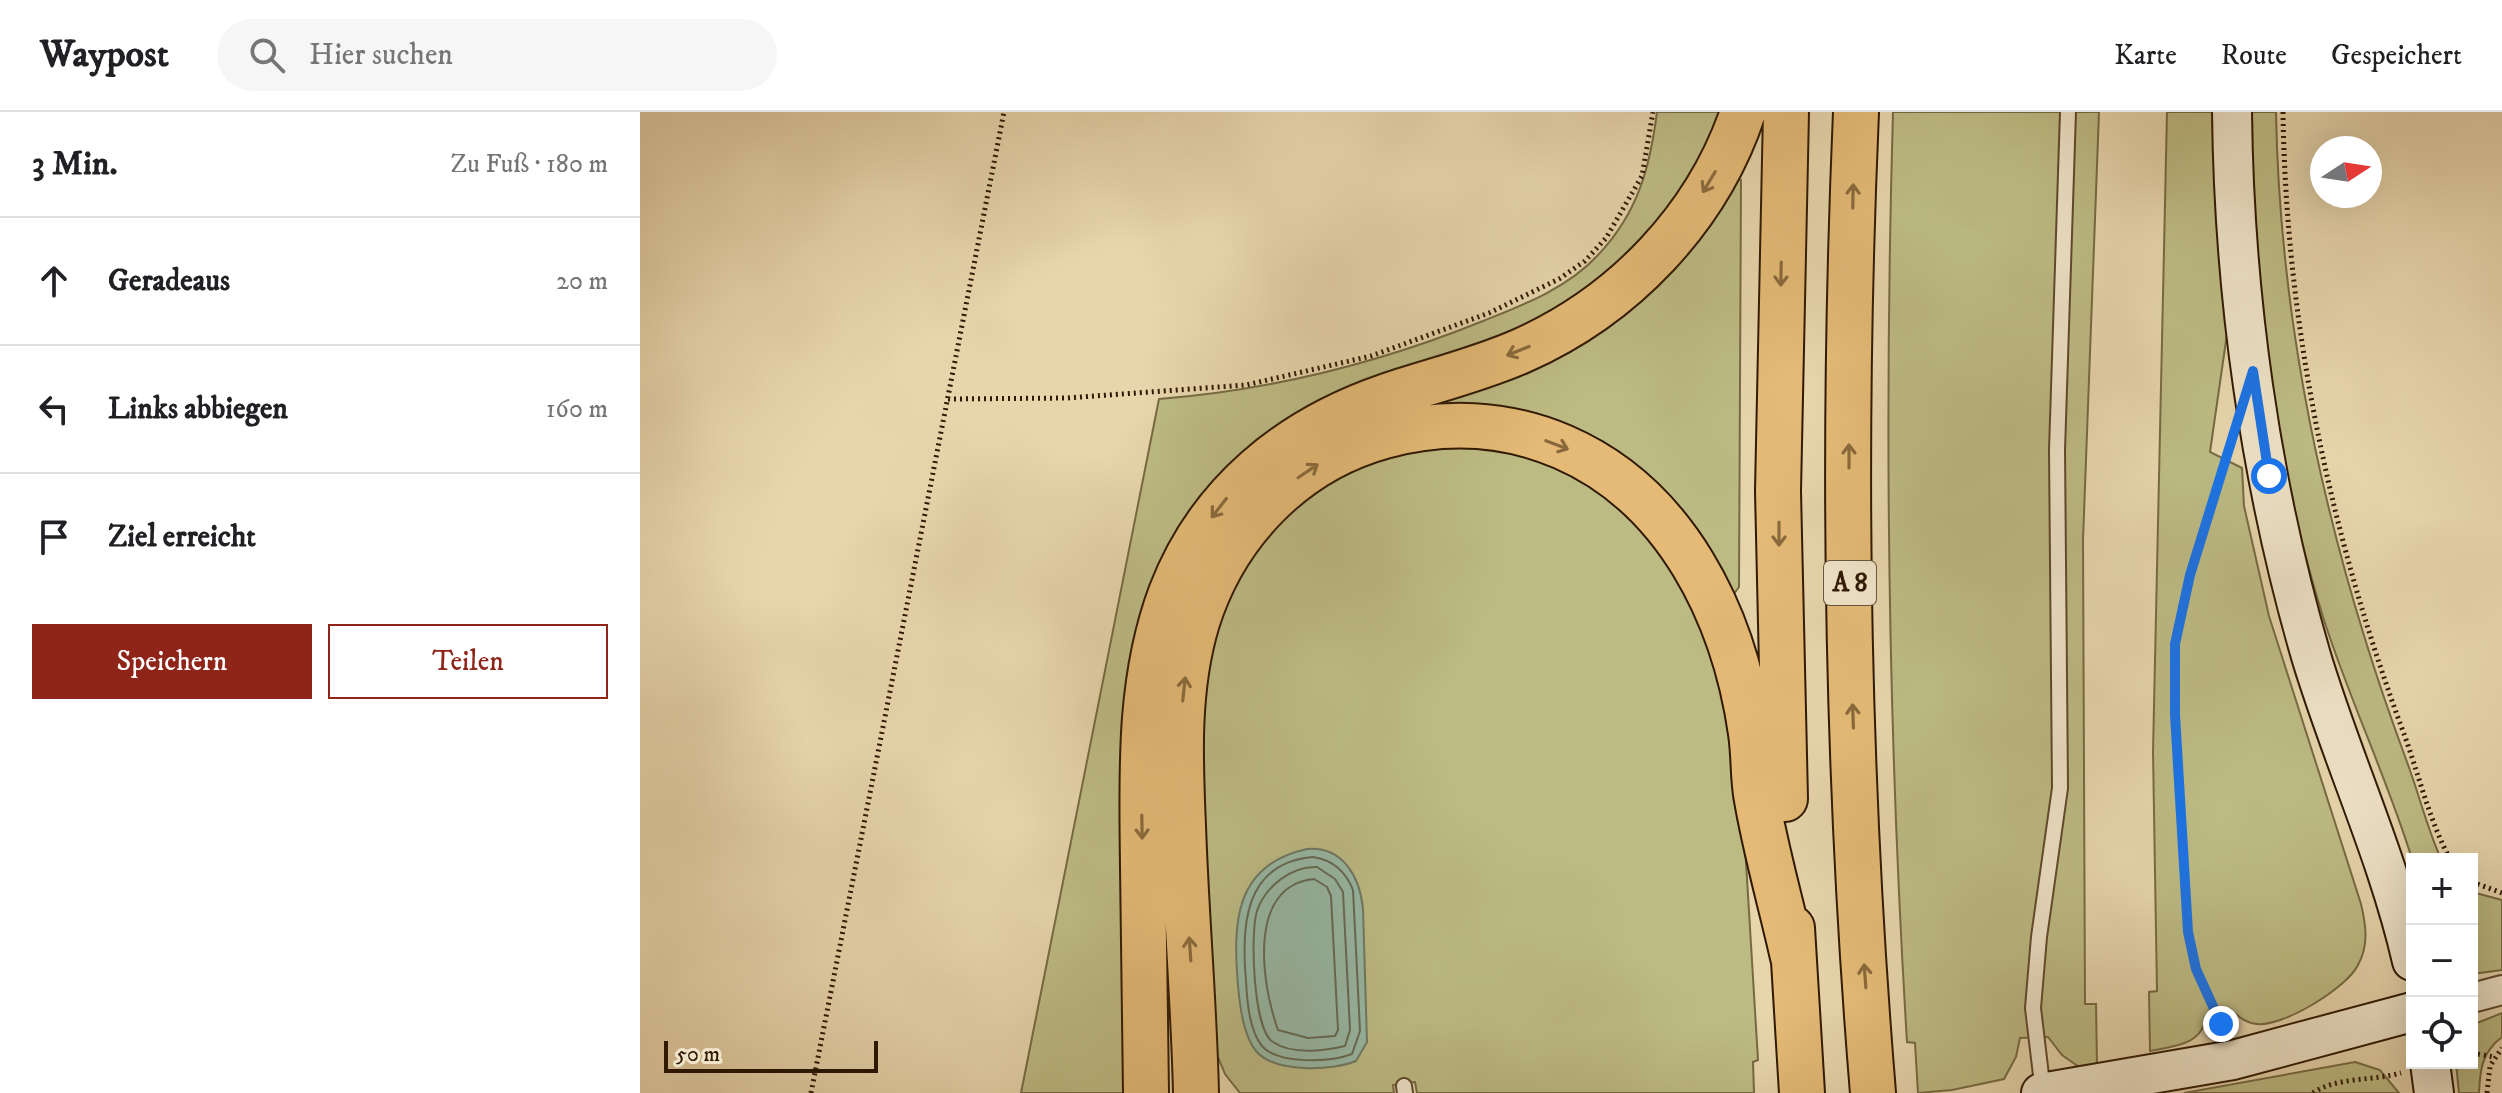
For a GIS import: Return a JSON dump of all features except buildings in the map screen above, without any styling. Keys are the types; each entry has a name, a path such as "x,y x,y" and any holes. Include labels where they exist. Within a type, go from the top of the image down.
{"highway":[{"path":"1146,1093 1144,722 1160,627 1194,544 1220,504 1241,482 1299,436 1367,404 1517,353 1564,329 1604,303 1643,269 1691,212 1721,163 1743,112"},
{"path":"1786,112 1779,552 1785,814 1801,1080"},
{"name":"A 8","path":"1856,112 1850,332 1850,641 1871,1073"},
{"path":"1196,1093 1181,722 1189,656 1207,595 1238,539 1289,484 1327,459 1356,445 1441,425 1487,427 1522,433 1580,455 1629,487 1684,547 1713,603 1740,685 1751,733 1758,805 1793,957"},
{"path":"1195,1027 1206,1066 1221,1093"}],"main road":[{"path":"2232,112 2243,301 2282,545 2320,683 2376,836 2406,940"},
{"path":"2042,1093 2233,1060 2406,1014"},
{"path":"2431,1069 2434,1093"}],"street":[{"path":"2476,997 2502,990"}],"lane":[{"path":"2042,1093 2033,1008 2039,937 2060,788 2057,450 2068,112"}],"path":[{"path":"811,1093 1004,112"},
{"path":"948,399 1067,398 1246,385 1371,356 1489,313 1559,279 1585,261 1606,238 1642,176 1653,112"},
{"path":"2283,112 2292,283 2322,455 2371,643 2448,853"},
{"path":"2231,444 2182,604 2174,671 2188,932 2196,969 2233,1060"},
{"path":"2478,884 2502,893"},
{"path":"2487,1093 2494,1057 2502,1048"},
{"path":"2478,1054 2494,1057"},
{"path":"2313,1093 2329,1084 2374,1081 2414,1069"}],"shaded area":[{"path":"1657,112 1727,112 1704,167 1601,289 1249,457 1126,1093 1021,1093 1159,399 1283,382 1364,362 1483,321 1559,286 1586,267 1623,223 1646,170"},
{"path":"1893,112 2099,112 2083,540 2085,1004 2096,1004 2097,1064 2079,1067 2062,1055 2048,1037 2020,1038 2016,1057 2004,1079 1952,1090 1918,1093 1915,1043 1907,1042 1892,694 1888,461"},
{"path":"2167,112 2215,112 2228,327 2210,452 2242,468 2244,506 2269,616 2361,904 2366,935 2364,950 2352,974 2328,995 2297,1013 2257,1024 2245,1021 2230,1009 2206,1016 2199,1033 2186,1042 2150,1051 2149,992 2157,991 2153,752"},
{"path":"2251,112 2276,112 2287,279 2314,443 2354,603 2438,853 2410,853 2334,650 2306,559 2291,496 2269,369 2252,176"},
{"path":"1728,179 1741,180 1739,587 1733,595 1670,508 1424,415 1420,399 1472,382"},
{"path":"1490,441 1608,487 1702,608 1740,763 1758,1060 1753,1062 1754,1093 1417,1093 1415,1082 1393,1085 1394,1093 1240,1093 1225,1074 1215,1050 1196,831 1207,637 1269,521 1364,457"},
{"path":"2478,894 2502,900 2502,970 2478,973"},
{"path":"2502,1013 2502,1037 2483,1062 2479,1093 2459,1093 2457,1069 2478,1069 2478,1023"},
{"path":"2355,1062 2380,1070 2399,1093 2184,1093"}],"water":[{"path":"1307,849 1320,849 1340,858 1358,886 1363,909 1367,1042 1356,1061 1333,1067 1304,1068 1264,1058 1248,1037 1239,994 1236,963 1238,920 1251,883 1264,869 1283,857"}],"route":[{"path":"2221,1024 2196,969 2188,932 2174,655 2179,615 2190,575 2253,371 2269,476"}]}
